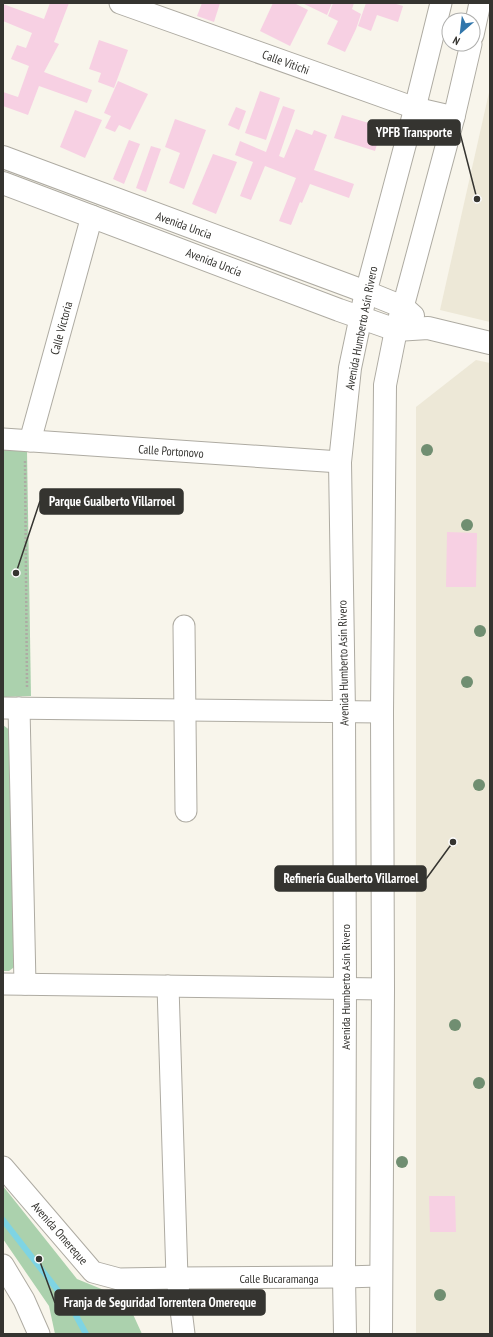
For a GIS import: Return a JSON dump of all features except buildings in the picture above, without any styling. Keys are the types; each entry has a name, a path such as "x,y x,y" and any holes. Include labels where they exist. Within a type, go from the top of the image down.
{"street":[{"name":"Calle Vitichi","path":"120,3 415,108 454,117"},
{"name":"Avenida Humberto Asín Rivero","path":"345,1334 344,712 340,462 350,368 360,318 441,3"},
{"path":"381,1334 380,1276 383,989 382,712 385,385 396,330 454,117 469,52"},
{"name":"Avenida Uncia","path":"3,157 366,292"},
{"name":"Avenida Uncía","path":"3,183 360,318 396,330 428,328 490,343"},
{"name":"Calle Victoria","path":"28,441 92,216"},
{"name":"Avenida Uncía","path":"366,292 403,307 428,328"},
{"name":"Calle Portonovo","path":"3,439 340,462"},
{"path":"184,626 186,811"},
{"path":"25,984 16,708 382,712"},
{"path":"3,984 383,989"},
{"path":"168,986 177,1278 184,1334"},
{"name":"Avenida Omereque","path":"3,1167 93,1272 119,1279 177,1278"},
{"path":"3,1265 24,1300 39,1334"},
{"name":"Calle Bucaramanga","path":"177,1278 380,1276"}],"path":[{"path":"16,708 28,441"}],"shaded area":[{"path":"490,88 490,322 440,310"},
{"path":"476,360 490,363 490,1334 416,1334 416,407"}],"green space":[{"path":"3,450 27,451 31,696 3,697"},
{"path":"3,725 11,731 17,965 9,971 3,971"},
{"path":"3,1186 77,1279 126,1299 142,1334 55,1334 49,1306 3,1239"}],"waterway":[{"path":"3,1220 73,1310 86,1334"}],"place":[{"name":"YPFB Transporte","path":"477,199"},
{"name":"Parque Gualberto Villarroel","path":"16,573"},
{"name":"Refinería Gualberto Villarroel","path":"453,842"},
{"name":"Franja de Seguridad Torrentera Omereque","path":"39,1259"}]}
